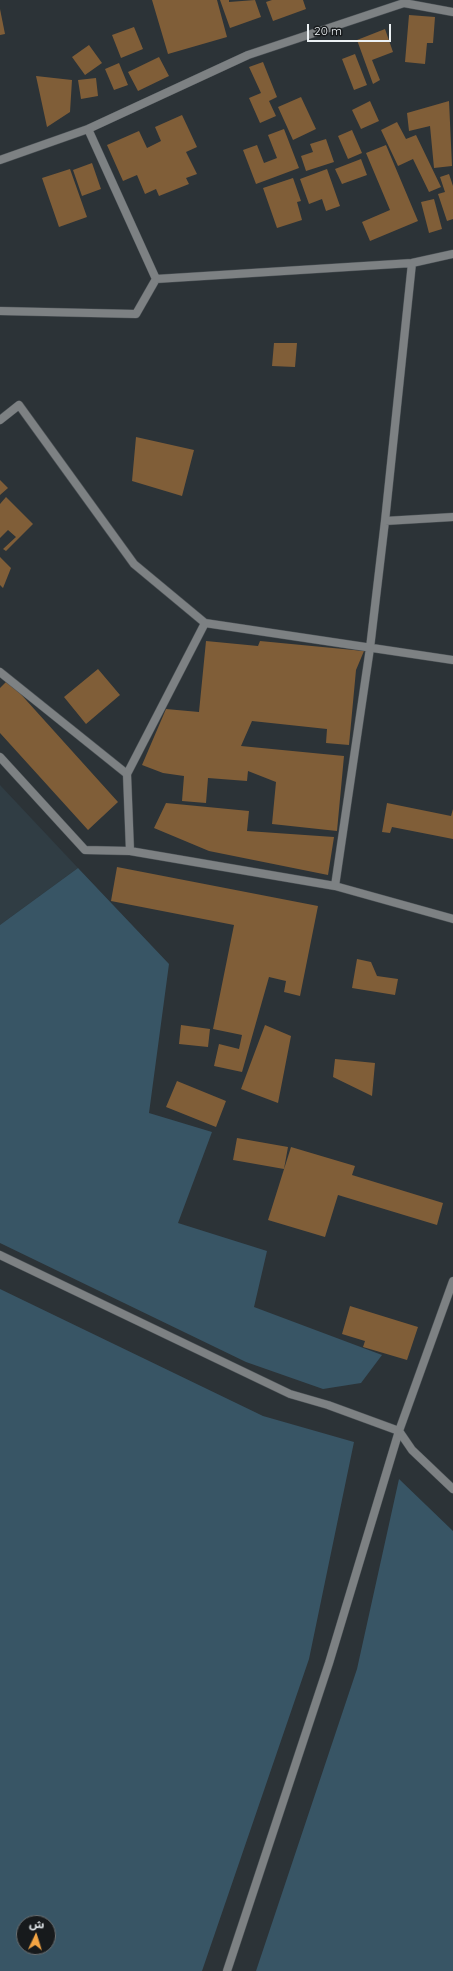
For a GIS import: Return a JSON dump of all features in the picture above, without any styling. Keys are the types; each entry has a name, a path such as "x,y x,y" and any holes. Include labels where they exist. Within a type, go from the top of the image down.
{"street":[{"path":"0,160 88,129 248,55 404,3 453,12"},
{"path":"88,129 156,279"},
{"path":"156,279 412,263 453,254"},
{"path":"335,886 370,648 412,263"},
{"path":"0,310 136,314 156,279"},
{"path":"0,420 19,405 134,564 205,623 453,660"},
{"path":"385,521 453,517"},
{"path":"130,851 127,774 205,623"},
{"path":"0,672 127,774"},
{"path":"0,757 85,850 130,851 335,886 453,919"},
{"path":"0,1255 290,1394 328,1405 399,1431 412,1450 453,1489"},
{"path":"227,1971 329,1663 399,1431 452,1287"}],"shaded area":[{"path":"0,785 78,868 0,925"},
{"path":"78,868 169,964 149,1113 212,1132 178,1223 267,1251 254,1307 382,1355 361,1383 323,1389 246,1362 0,1243 0,925"},
{"path":"0,1289 263,1416 354,1442 309,1659 202,1971 0,1971"},
{"path":"399,1479 453,1531 453,1971 256,1971 357,1669"}],"building":[{"path":"152,0 217,0 227,37 168,54"},
{"path":"220,0 229,0 229,2 255,0 261,17 230,28"},
{"path":"272,0 303,0 306,9 273,21 266,2"},
{"path":"0,9 5,34 0,35"},
{"path":"409,15 435,17 433,43 427,43 425,64 405,62"},
{"path":"134,27 143,49 121,58 112,35"},
{"path":"385,29 393,52 372,60 380,80 373,84 357,40"},
{"path":"89,45 102,63 85,75 72,57"},
{"path":"355,54 367,85 354,90 342,59"},
{"path":"159,57 169,76 138,91 128,72"},
{"path":"263,62 277,97 269,101 276,116 260,123 249,98 261,93 249,67"},
{"path":"119,63 128,85 114,90 105,69"},
{"path":"36,76 72,80 70,112 47,127"},
{"path":"96,78 98,96 81,99 78,80"},
{"path":"301,97 316,129 293,140 278,107"},
{"path":"370,101 379,121 361,129 352,110"},
{"path":"449,101 452,166 434,168 430,126 409,131 407,113"},
{"path":"182,115 197,147 186,152 197,174 186,178 189,184 159,196 156,189 145,194 137,175 123,181 107,145 139,131 147,148 161,141 155,127"},
{"path":"397,122 406,139 416,135 441,187 429,192 413,159 398,166 381,130"},
{"path":"284,129 299,168 256,184 243,150 257,145 264,163 277,158 268,135"},
{"path":"352,130 362,153 348,159 338,136"},
{"path":"326,139 334,162 306,171 301,156 313,152 310,144"},
{"path":"386,145 418,221 370,241 362,222 390,210 366,153"},
{"path":"361,159 367,175 342,184 335,169"},
{"path":"92,163 101,189 82,196 73,170"},
{"path":"70,169 87,217 59,227 42,178"},
{"path":"327,169 340,206 326,211 322,199 309,204 300,179"},
{"path":"449,174 453,186 453,219 447,221 438,194 445,192 440,177"},
{"path":"293,178 301,201 297,202 302,220 277,228 263,188"},
{"path":"434,199 442,229 429,233 421,202"},
{"path":"274,343 297,343 295,367 272,366"},
{"path":"136,437 194,450 182,496 132,481"},
{"path":"0,480 8,488 0,495"},
{"path":"6,497 33,524 6,551 3,549 16,537 8,530 0,538 0,504"},
{"path":"0,557 11,568 3,588 0,585"},
{"path":"206,641 258,646 260,641 364,651 356,670 349,745 326,743 327,729 252,721 241,746 344,756 337,831 272,824 276,782 248,771 247,781 208,778 206,803 182,801 184,776 163,773 142,765 166,709 199,712"},
{"path":"98,669 120,695 86,724 64,697"},
{"path":"8,680 118,802 88,830 0,733 0,688"},
{"path":"166,803 249,811 247,831 334,837 328,875 209,851 154,828"},
{"path":"387,803 451,816 453,809 453,839 392,827 390,833 382,832"},
{"path":"117,867 318,906 300,996 284,992 286,981 269,977 242,1072 214,1066 219,1044 239,1049 242,1035 213,1029 234,925 111,901"},
{"path":"357,959 371,962 377,976 398,979 395,995 352,988"},
{"path":"181,1025 210,1029 208,1047 179,1044"},
{"path":"265,1025 291,1036 278,1103 241,1089"},
{"path":"335,1059 375,1063 372,1096 333,1077"},
{"path":"177,1081 226,1101 216,1127 166,1107"},
{"path":"237,1138 288,1147 284,1169 233,1160"},
{"path":"291,1147 355,1166 352,1175 443,1203 437,1225 338,1195 325,1237 268,1220"},
{"path":"350,1306 418,1327 407,1360 363,1347 365,1341 342,1334"}]}
